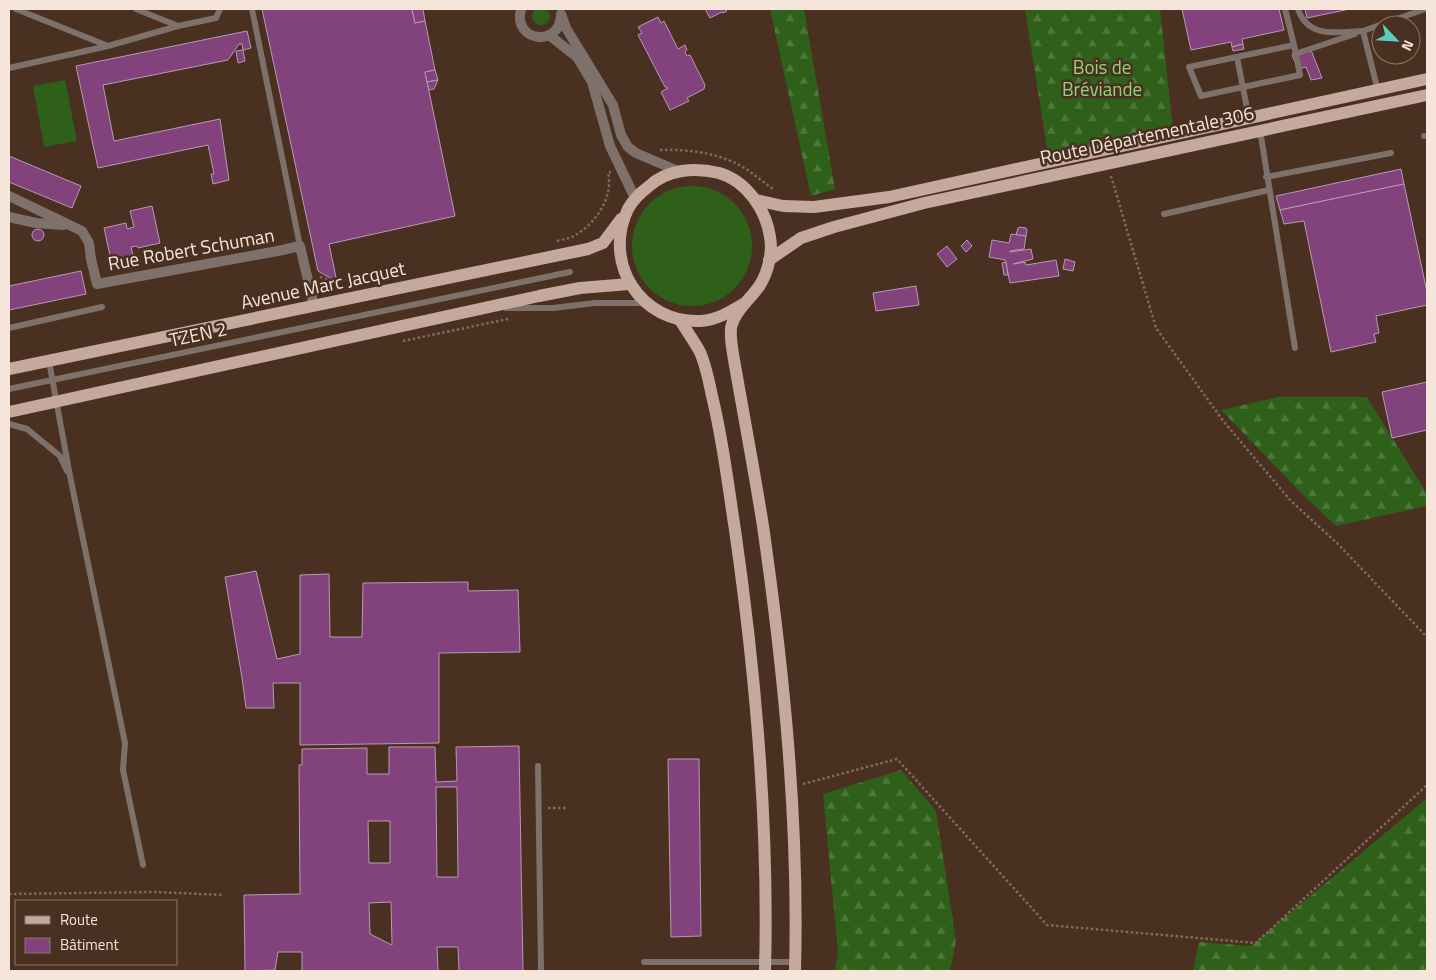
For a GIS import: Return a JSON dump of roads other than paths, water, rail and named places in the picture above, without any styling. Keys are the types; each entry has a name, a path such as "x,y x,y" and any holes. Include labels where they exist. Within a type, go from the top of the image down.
{"main road":[{"name":"Route Départementale 306","path":"756,200 784,206 814,207 899,195 1427,80"},
{"name":"Route Départementale 306","path":"769,260 800,238 826,229 924,203 1427,95"},
{"path":"743,304 724,316 702,321 680,320 661,314 645,303 629,284 620,260 620,234 628,209 635,198 654,181 678,171 700,169 721,174 741,184 756,200 766,218 771,239 769,260 760,285 743,304 731,326 733,354 762,525 785,712 795,872 795,966"},
{"name":"Avenue Marc Jacquet","path":"9,370 588,249 603,243 628,209"},
{"path":"9,412 321,342 580,288 629,284"},
{"path":"680,320 700,352 707,372 720,426 744,597 763,791 766,966"}],"street":[{"path":"521,9 519,17 524,30 536,37 549,35 558,26 560,11"},
{"path":"560,11 566,28 613,106 621,135 628,147 639,154 678,171"},
{"path":"549,35 577,57 592,82 610,146 635,198"},
{"name":"Rue Robert Schuman","path":"9,196 82,232 89,243 90,259 97,284 300,246"},
{"path":"9,217 36,223 69,225"},
{"path":"300,246 314,306"}],"lane":[{"path":"16,9 108,46"},
{"path":"136,9 178,26"},
{"path":"11,66 108,46 178,26 216,18 220,9"},
{"path":"252,9 300,246"},
{"path":"1285,9 1294,45 1300,75 1201,96 1189,67 1294,45"},
{"path":"1298,9 1300,17 1307,26 1321,32 1363,31"},
{"path":"1295,54 1425,9"},
{"path":"1363,31 1378,91"},
{"path":"1237,57 1249,119"},
{"path":"1260,130 1266,177 1295,348"},
{"path":"1266,177 1391,153"},
{"path":"1164,214 1269,190"},
{"name":"TZEN 2","path":"9,389 570,272"},
{"path":"487,308 553,308 595,303 645,303"},
{"path":"9,328 102,307"},
{"path":"49,361 70,476 125,743 123,770 144,865"},
{"path":"9,424 27,429 60,456 70,476"},
{"path":"538,766 541,971"},
{"path":"644,962 795,966"}],"park label":[{"name":"Bois de Bréviande","path":"1102,78"}]}
